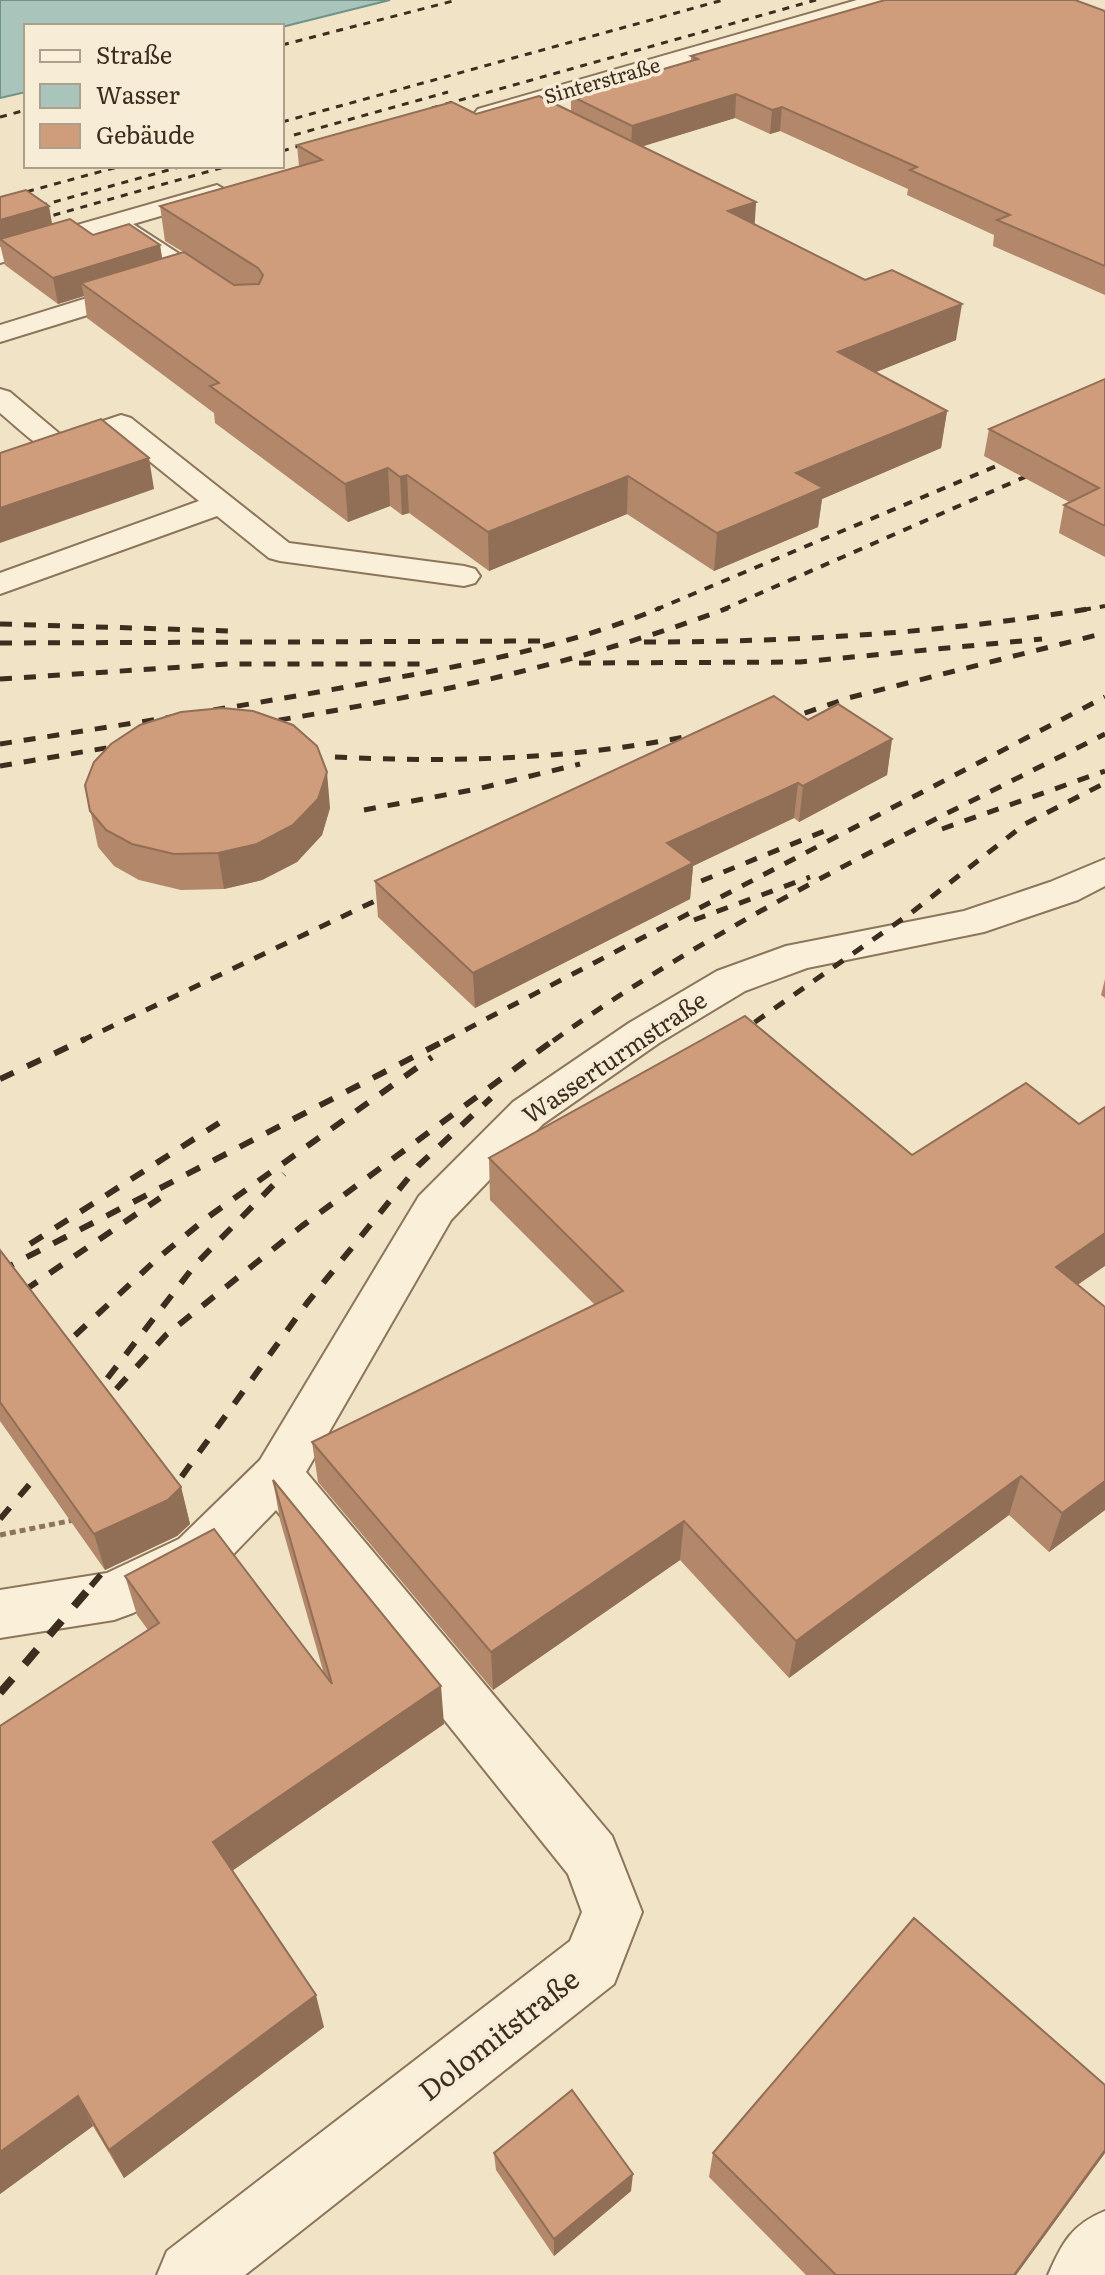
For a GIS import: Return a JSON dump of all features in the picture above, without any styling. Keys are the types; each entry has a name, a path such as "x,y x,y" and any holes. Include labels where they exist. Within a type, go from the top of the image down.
{"street":[{"name":"Sinterstraße","path":"457,122 880,0"},
{"path":"517,105 545,119"},
{"path":"0,255 233,187"},
{"path":"113,222 215,290"},
{"path":"0,334 192,274"},
{"path":"0,398 57,446 121,424 280,551 464,576"},
{"path":"0,584 221,504"},
{"name":"Wasserturmstraße","path":"0,1614 114,1596 198,1555 278,1475 435,1208 528,1113 644,1033 731,981 800,956 970,923 1064,891 1105,871"},
{"name":"Dolomitstraße","path":"191,2275 592,1962 612,1912 591,1856 278,1475"},
{"path":"1082,2275 1105,2244"}],"path":[{"path":"0,1535 86,1517"}],"water":[{"path":"0,0 390,0 284,26 284,24 24,24 24,92 0,98"}],"building":[{"path":"885,0 1075,0 1105,11 1105,266 997,220 1010,215 910,170 917,167 782,107 772,110 736,94 632,126 571,96 698,59 691,56"},
{"path":"539,96 756,202 728,211 865,280 892,270 962,304 838,352 947,411 796,473 823,488 717,533 628,476 488,532 407,475 400,477 388,468 345,484 210,386 219,383 81,283 184,252 234,285 259,284 263,275 258,268 160,206 322,160 297,145 452,102 476,114"},
{"path":"26,190 49,206 0,220 0,197"},
{"path":"70,219 93,235 129,224 160,245 53,278 0,239"},
{"path":"1105,379 1105,526 1064,505 1099,488 989,429"},
{"path":"101,419 149,458 0,508 0,453"},
{"path":"774,696 808,720 838,704 892,739 803,786 798,783 667,843 693,863 473,973 375,881"},
{"path":"222,708 253,711 293,725 317,746 327,772 318,799 293,825 257,844 218,853 174,854 132,844 106,830 90,811 85,785 94,762 111,744 140,725 181,712"},
{"path":"745,1016 912,1155 1026,1083 1079,1124 1105,1107 1105,1233 1056,1267 1105,1307 1105,1481 1062,1513 1021,1476 796,1641 684,1521 491,1652 312,1442 623,1291 489,1158"},
{"path":"0,1250 181,1487 168,1500 94,1534 0,1402"},
{"path":"273,1480 441,1686 213,1842 316,1995 109,2150 78,2096 0,2152 0,1726 159,1623 125,1576 214,1529 332,1684"},
{"path":"914,1918 1105,2085 1105,2150 1014,2275 836,2275 713,2153"},
{"path":"572,2090 633,2174 554,2239 494,2153"}],"railway":[{"path":"284,44 457,0"},
{"path":"284,121 723,0"},
{"path":"432,108 816,0"},
{"path":"294,135 448,92"},
{"path":"0,117 24,111"},
{"path":"284,150 317,141"},
{"path":"0,199 114,168"},
{"path":"0,217 176,168"},
{"path":"40,219 221,168"},
{"path":"656,610 1020,456"},
{"path":"722,610 1043,469"},
{"path":"1087,609 1105,606"},
{"path":"656,610 660,608"},
{"path":"255,724 494,678 612,647 728,608"},
{"path":"1087,609 1094,608"},
{"path":"644,642 757,640 926,630 1087,609"},
{"path":"1082,610 1087,609"},
{"path":"0,744 240,706 454,667 559,643 656,610"},
{"path":"0,624 232,631"},
{"path":"782,721 848,698 1105,633"},
{"path":"579,663 800,662 1042,639"},
{"path":"0,643 540,641"},
{"path":"0,679 228,664 431,664"},
{"path":"444,1041 1105,697"},
{"path":"335,757 520,757 612,749 704,733"},
{"path":"553,1041 617,997 753,915 1105,734"},
{"path":"0,766 129,744"},
{"path":"364,810 477,789 580,764"},
{"path":"942,829 1105,771"},
{"path":"735,1036 911,913 1025,824 1105,783"},
{"path":"679,890 827,830"},
{"path":"694,920 810,877"},
{"path":"81,1041 398,890"},
{"path":"0,1079 85,1039"},
{"path":"0,1271 448,1039"},
{"path":"96,1411 166,1335 302,1226 555,1039"},
{"path":"53,1356 158,1258 208,1217 432,1057"},
{"path":"164,1501 307,1303 418,1166 491,1098"},
{"path":"30,1244 219,1123"},
{"path":"89,1402 195,1265 284,1174"},
{"path":"0,1307 160,1198"},
{"path":"0,1519 52,1458"},
{"path":"91,1586 120,1552"},
{"path":"0,1693 93,1584"}]}
